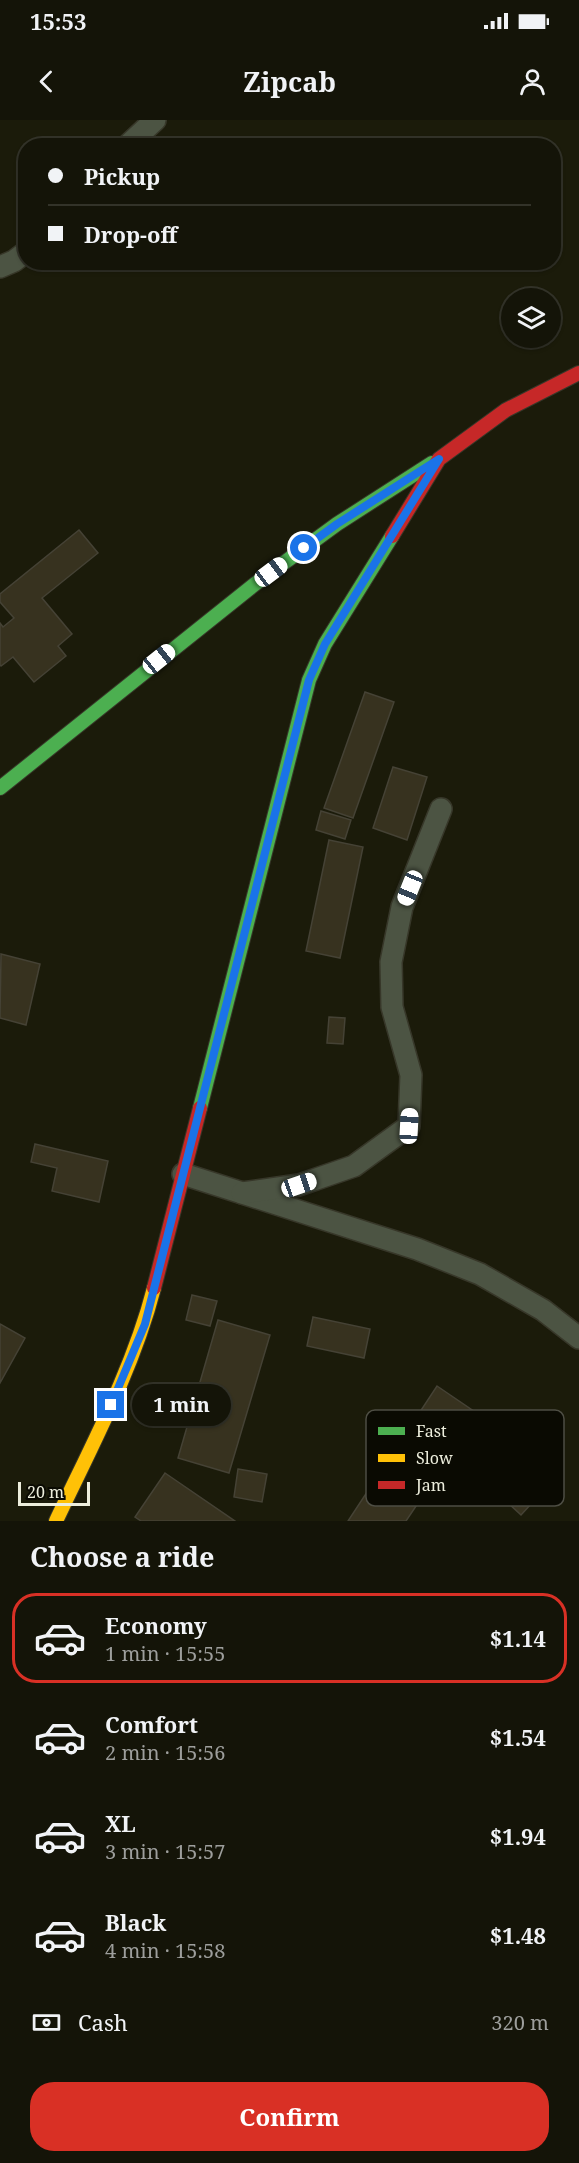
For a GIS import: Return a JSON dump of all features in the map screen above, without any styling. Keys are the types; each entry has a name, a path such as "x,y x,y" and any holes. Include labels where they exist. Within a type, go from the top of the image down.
{"main road":[{"path":"0,788 255,584 337,524 439,459 506,411 579,373"},
{"path":"56,1521 101,1426 145,1324 309,680 325,644 439,459"}],"street":[{"path":"136,138 155,120"},
{"path":"0,267 18,258"},
{"path":"242,1193 299,1185 354,1166 409,1126 411,1075 392,1007 391,962 402,907 441,809"},
{"path":"183,1174 417,1249 480,1274 543,1310 579,1338"}],"building":[{"path":"79,530 98,553 42,598 72,634 58,646 66,656 34,682 13,657 0,665 0,623 3,627 14,618 0,602 0,594"},
{"path":"365,692 394,702 353,818 324,808"},
{"path":"393,767 427,777 407,840 373,828"},
{"path":"321,811 351,820 345,839 316,830"},
{"path":"329,840 363,847 340,958 306,951"},
{"path":"1,954 40,964 26,1025 0,1018"},
{"path":"329,1017 345,1018 343,1044 327,1043"},
{"path":"35,1144 108,1161 99,1202 52,1191 57,1168 31,1162"},
{"path":"192,1295 217,1301 210,1326 186,1320"},
{"path":"313,1317 370,1329 364,1358 307,1346"},
{"path":"218,1320 270,1335 229,1473 178,1458"},
{"path":"0,1324 25,1338 0,1383"},
{"path":"437,1386 472,1410 421,1410"},
{"path":"238,1469 267,1474 262,1502 234,1497"},
{"path":"165,1473 235,1521 141,1521 135,1517"},
{"path":"366,1494 366,1506 416,1506 406,1521 348,1521"},
{"path":"511,1506 529,1506 521,1515"}],"traffic: fast":[{"path":"0,788 255,584 337,524 432,463"},
{"path":"200,1108 309,680 325,644 392,536"}],"traffic: slow":[{"path":"56,1521 123,1377 154,1288"}],"traffic: jam":[{"path":"392,536 439,459 506,410 579,373"},
{"path":"154,1288 200,1108"}],"route":[{"path":"111,1405 145,1324 309,680 325,644 439,459 337,524 304,548"}]}
